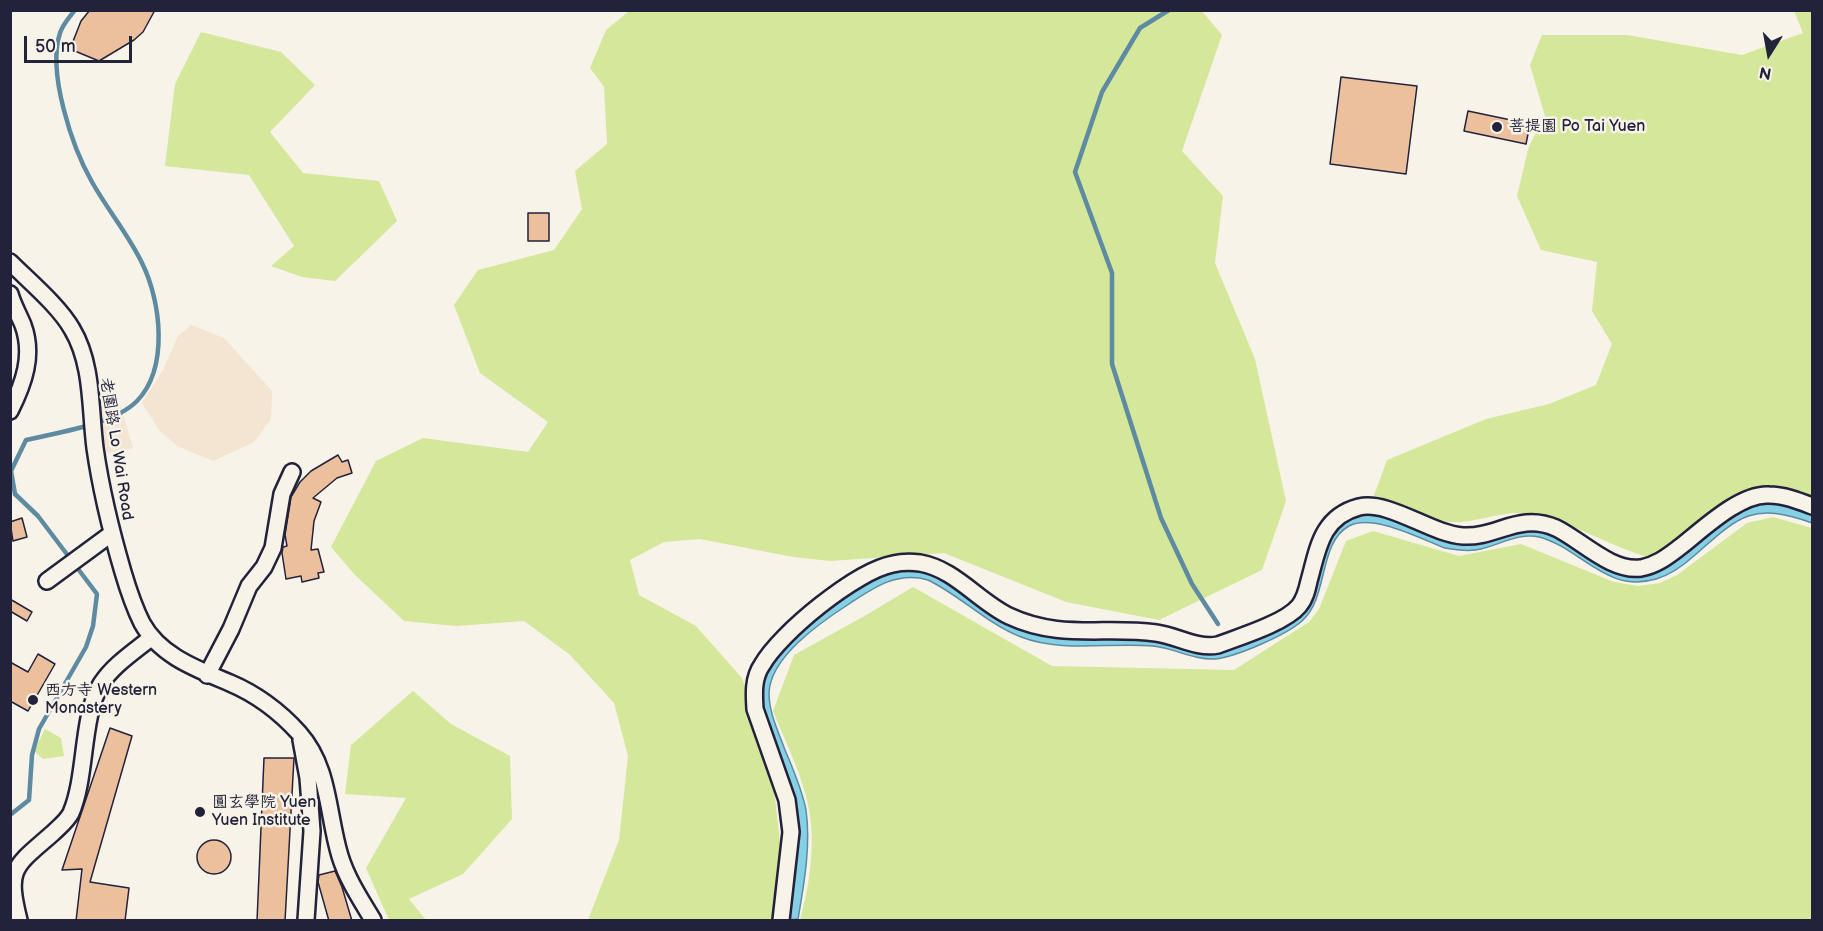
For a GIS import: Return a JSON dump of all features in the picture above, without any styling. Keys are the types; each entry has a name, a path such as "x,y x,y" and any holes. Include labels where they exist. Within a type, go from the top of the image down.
{"street":[{"name":"老圍路 Lo Wai Road","path":"10,262 71,327 80,345 89,388 95,446 111,534 131,598 142,623 162,649 207,675 230,683 252,695 278,712 300,734 316,756 326,783 333,831 341,859 356,892 373,921"},
{"path":"10,294 24,327 28,362 24,379 10,411"},
{"path":"207,675 231,629 249,586 264,567 273,548 282,494 292,472"},
{"path":"781,921 791,832 787,800 755,709 756,676 776,645 821,605 849,585 891,564 907,562 935,567 1006,615 1034,626 1060,631 1153,633 1173,636 1195,645 1210,647 1285,618 1295,610 1305,596 1318,546 1325,530 1330,522 1358,507 1386,509 1444,532 1463,536 1473,536 1515,523 1540,523 1556,529 1616,565 1639,568 1660,562 1724,513 1747,499 1768,494 1790,498 1812,506"},
{"path":"53,577 111,534"},
{"path":"19,921 12,893 13,873 29,853 64,823 71,813 94,699 102,683 115,667 152,637"},
{"path":"300,734 308,778 312,831 306,921"}],"shaded area":[{"path":"191,325 224,338 272,391 271,419 254,442 213,461 177,446 159,430 142,403 163,370 178,336"},
{"path":"115,387 133,448 107,453 94,398"}],"green space":[{"path":"1201,10 1222,35 1182,151 1223,196 1215,263 1255,359 1286,501 1262,570 1159,620 1066,602 944,553 830,561 793,557 700,539 664,542 630,560 639,595 696,626 742,678 771,764 786,893 776,920 588,920 619,840 628,756 614,703 570,655 524,621 456,626 404,621 354,574 331,547 376,461 423,438 528,452 548,422 480,373 454,305 478,270 554,250 582,209 575,171 607,144 604,87 590,68 606,30 629,11"},
{"path":"1794,11 1812,11 1812,503 1767,490 1749,491 1716,510 1678,544 1652,558 1619,547 1554,519 1537,515 1514,513 1462,522 1439,521 1372,501 1387,460 1486,419 1549,404 1596,385 1612,344 1592,311 1597,262 1541,250 1517,196 1529,146 1545,116 1530,65 1542,35 1627,35 1742,55 1803,33"},
{"path":"201,32 281,52 315,85 270,132 303,173 379,181 397,221 335,281 302,277 271,266 294,246 249,175 165,166 175,84"},
{"path":"1773,517 1812,528 1812,920 800,920 810,873 811,824 806,795 773,711 794,655 913,587 1052,666 1234,670 1309,622 1319,609 1346,541 1373,531 1459,556 1521,544 1614,582 1638,586 1660,583 1677,575 1747,523"},
{"path":"413,691 451,724 510,756 512,819 463,874 409,899 426,920 389,920 366,868 406,798 345,794 351,745"},
{"path":"45,729 61,738 64,756 43,759 34,751"}],"water":[{"path":"1765,499 1812,510 1812,523 1775,514 1761,513 1748,516 1724,530 1672,572 1656,579 1638,582 1608,575 1568,550 1539,537 1524,536 1481,549 1463,550 1445,548 1383,525 1359,523 1349,526 1339,534 1332,545 1316,598 1302,621 1285,633 1260,644 1215,659 1199,658 1153,646 1070,646 1037,642 997,625 928,580 896,579 876,587 825,620 799,642 778,666 772,680 769,700 772,715 800,787 806,810 808,837 798,919 785,920 794,848 758,699 767,663 834,600 889,569 927,569 1008,620 1152,637 1195,648 1288,620 1339,521 1371,511 1449,537 1536,525 1633,571 1721,520"}],"building":[{"path":"90,10 155,10 143,32 99,61 70,49 81,21"},
{"path":"1341,77 1417,86 1406,174 1330,164"},
{"name":"菩提園 Po Tai Yuen","path":"1468,111 1530,124 1526,144 1464,131"},
{"path":"528,213 549,213 549,241 528,241"},
{"path":"338,455 342,462 348,460 352,473 337,478 313,498 321,502 314,521 311,550 318,549 324,572 318,573 319,578 302,582 301,576 286,579 282,553 283,547 287,546 285,535 291,497 300,482 311,471"},
{"path":"22,518 27,537 13,541 10,522"},
{"path":"10,599 32,612 27,621 10,611"},
{"path":"38,654 55,664 28,711 10,701 10,662 28,672"},
{"path":"110,728 132,736 90,882 129,888 125,921 76,921 82,869 62,870"},
{"path":"264,758 294,758 285,921 257,921"},
{"path":"214,840 226,845 231,857 226,869 214,874 202,869 197,857 202,845"},
{"path":"335,871 352,921 329,921 318,882 319,875"}],"waterway":[{"path":"10,815 29,800 32,755 39,729 86,647 93,626 97,594 38,516 15,494 11,471 26,440 100,422 127,409 137,401 147,387 158,353 157,315 149,278 136,252 84,167 64,109 59,88 57,49 61,30 75,10"},
{"path":"1169,10 1140,28 1102,92 1075,172 1112,273 1112,364 1161,518 1192,584 1218,624"}],"place":[{"name":"菩提園 Po Tai Yuen","path":"1497,127"},
{"name":"西方寺 Western Monastery","path":"33,700"},
{"name":"圓玄學院 Yuen Yuen Institute","path":"200,812"}]}
